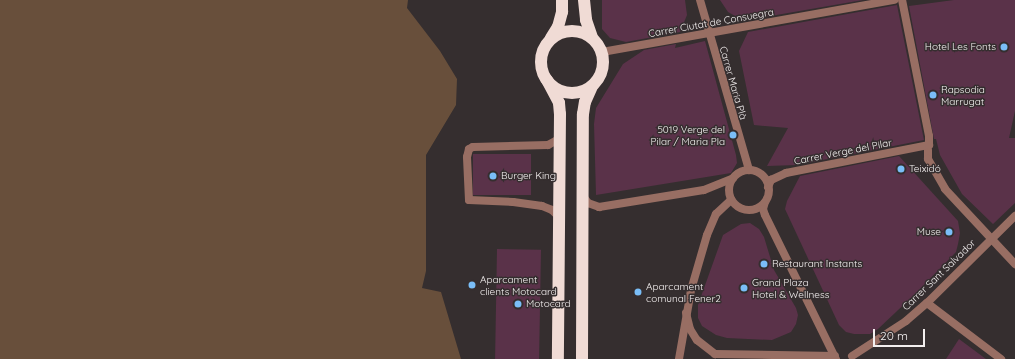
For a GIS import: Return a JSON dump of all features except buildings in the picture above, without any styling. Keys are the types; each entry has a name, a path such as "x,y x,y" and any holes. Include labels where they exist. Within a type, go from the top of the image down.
{"highway":[{"path":"558,359 560,217 559,103 547,80 542,66 542,56 558,27 562,12 562,0"},
{"path":"582,359 583,114 585,102 592,86 601,74 603,59 602,52 592,37 586,20 584,0"},
{"path":"550,40 570,31 578,31 592,37"},
{"path":"547,80 557,89 569,93 581,92 592,86"}],"street":[{"name":"Carrer Maria Plà","path":"700,0 749,170"},
{"name":"Carrer Ciutat de Consuegra","path":"602,52 894,0"},
{"path":"902,0 930,142 928,148 928,159 945,189 1015,264"},
{"path":"560,133 557,140 551,145 473,147 468,149 467,157 469,200 513,202 542,206 552,210 560,217"},
{"name":"Carrer Verge del Pilar","path":"768,187 771,180 786,173 928,148"},
{"path":"583,196 588,203 599,207 704,190 733,178 737,174 749,170 761,174 768,187 768,197 763,209 765,215 836,357 715,354 697,340 690,329 686,314"},
{"path":"733,178 729,190 731,200 738,207 750,210 761,206 765,202"},
{"path":"679,359 691,290 716,214 731,200"},
{"name":"Carrer Sant Salvador","path":"852,356 906,321 927,303 1015,216"},
{"path":"927,303 1001,359"}],"shaded area":[{"path":"0,0 408,0 407,8 440,51 457,79 456,105 426,155 426,271 422,288 441,292 461,359 0,359"}],"place":[{"name":"Hotel Les Fonts","path":"1004,47"},
{"name":"Rapsodia Marrugat","path":"933,95"},
{"name":"5019 Verge del Pilar / Maria Pla","path":"733,135"},
{"name":"Teixidó","path":"901,169"},
{"name":"Burger King","path":"493,176"},
{"name":"Muse","path":"949,232"},
{"name":"Restaurant Instants","path":"764,264"},
{"name":"Aparcament clients Motocard","path":"472,285"},
{"name":"Grand Plaza Hotel & Wellness","path":"744,288"},
{"name":"Aparcament comunal Fener2","path":"638,292"},
{"name":"Motocard","path":"518,304"}]}
